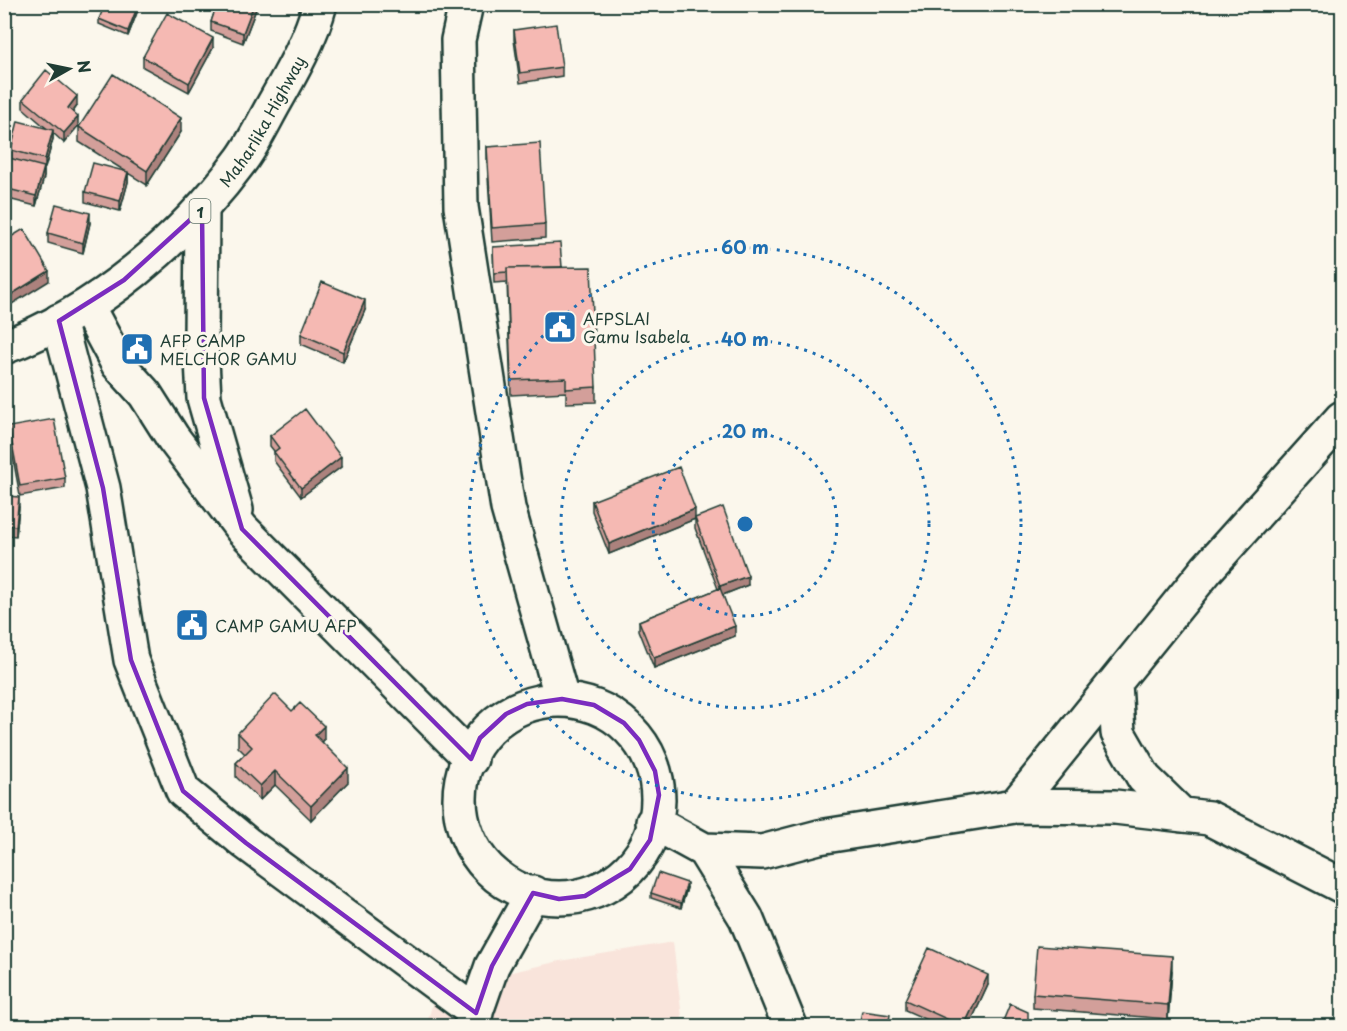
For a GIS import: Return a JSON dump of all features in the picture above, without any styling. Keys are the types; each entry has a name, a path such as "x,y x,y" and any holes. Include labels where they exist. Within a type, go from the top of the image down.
{"main road":[{"name":"Maharlika Highway","path":"4,347 73,314 123,280 202,209 243,157 309,36 320,4"},
{"path":"466,4 458,40 461,207 508,508 562,699"},
{"path":"202,209 201,340 204,398 242,529"},
{"path":"73,314 145,394 173,438 242,529 471,759"},
{"path":"73,314 131,660 183,791 473,1020 492,966 533,893"},
{"path":"1016,806 1207,569 1342,418"},
{"path":"1115,683 1118,733 1144,778 1182,815"},
{"path":"562,699 594,705 624,723 639,740 655,771 659,795 650,840 630,869 616,882 585,896 559,899 512,887 484,865 467,837 460,803 461,783 480,738 506,714 527,704 562,699"},
{"path":"653,822 704,850 762,852 819,837 1016,806 1115,807 1209,818 1342,886"},
{"path":"704,850 746,918 790,1026"}],"highlighted area":[{"path":"202,209 204,398 242,529 471,759 480,738 506,714 527,704 562,699 594,705 624,723 639,740 655,771 659,795 650,840 630,869 585,896 559,899 533,893 492,966 476,1013 246,843 183,791 131,660 103,488 59,321 124,280"}],"shaded area":[{"path":"673,942 683,1026 426,1026 437,989 560,961"}],"building":[{"path":"105,4 138,5 128,31 99,19"},
{"path":"217,4 254,4 243,33 211,22"},
{"path":"167,13 213,38 189,83 143,57"},
{"path":"556,24 562,67 520,73 514,30"},
{"path":"46,70 77,96 68,108 78,117 64,133 23,99"},
{"path":"113,74 181,118 147,171 79,127"},
{"path":"18,121 53,130 45,159 11,150"},
{"path":"540,143 545,224 492,228 487,147"},
{"path":"9,158 44,167 36,196 4,188 4,177"},
{"path":"93,163 128,172 120,201 85,192"},
{"path":"56,204 90,213 83,243 48,233"},
{"path":"24,229 49,271 4,299 4,241"},
{"path":"560,243 562,267 507,268 507,272 494,273 493,247"},
{"path":"591,267 596,387 566,389 566,378 511,380 507,268"},
{"path":"322,282 365,300 343,352 301,334"},
{"path":"305,409 341,457 301,488 274,452 279,448 270,436"},
{"path":"54,419 65,478 20,486 9,427"},
{"path":"679,467 695,509 609,544 592,501"},
{"path":"4,473 8,473 7,496 19,497 16,526 6,525 6,530 4,530"},
{"path":"723,507 748,576 720,586 695,518"},
{"path":"720,588 735,626 654,658 639,621"},
{"path":"275,694 292,711 300,703 324,726 315,735 348,768 311,806 275,771 260,786 236,763 252,747 238,733"},
{"path":"658,873 687,883 681,903 651,893"},
{"path":"1037,946 1172,956 1168,1005 1033,994"},
{"path":"929,948 988,975 964,1026 905,1000"},
{"path":"1010,1004 1028,1012 1028,1022 1037,1026 1001,1026"},
{"path":"862,1011 890,1015 888,1026 859,1026"}],"place":[{"name":"AFPSLAI Gamu Isabela","path":"560,327"},
{"name":"AFP CAMP MELCHOR GAMU","path":"137,349"},
{"name":"CAMP GAMU AFP","path":"192,625"}]}
